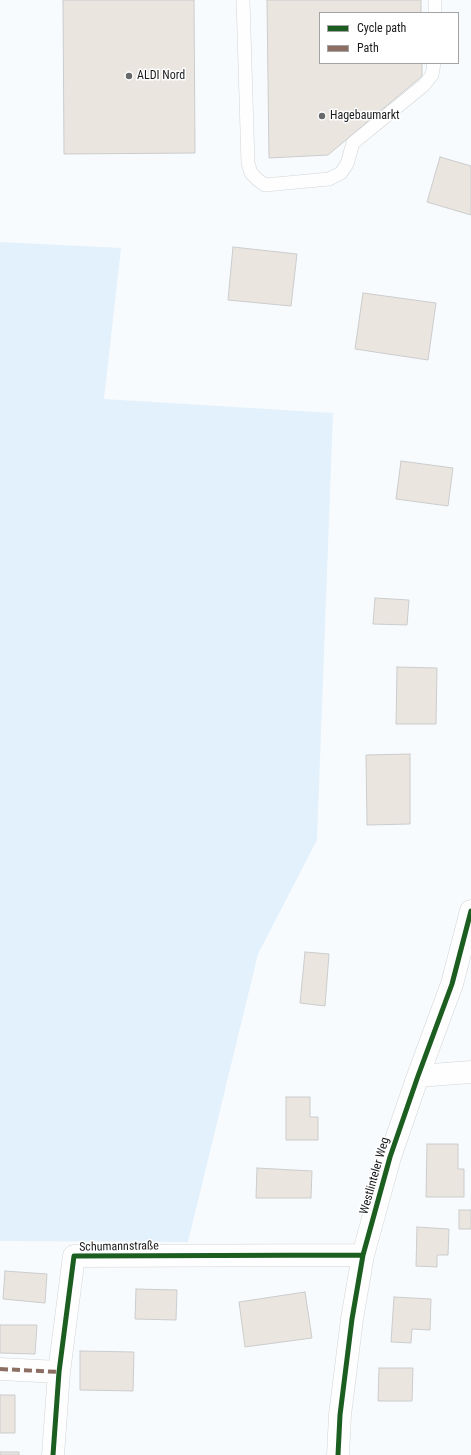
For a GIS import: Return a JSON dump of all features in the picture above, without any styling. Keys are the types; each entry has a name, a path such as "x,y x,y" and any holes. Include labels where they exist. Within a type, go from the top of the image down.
{"street":[{"name":"Westlinteler Weg","path":"338,1455 341,1408 352,1319 363,1256 390,1157 452,984 471,911"},
{"path":"418,1076 471,1072"},
{"name":"Schumannstraße","path":"53,1455 59,1372 74,1256 363,1256"},
{"path":"0,1369 59,1372"}],"lane":[{"path":"243,0 248,163 251,173 265,185 329,179 341,173 347,164 353,143 424,85 432,75 434,64"},
{"path":"435,0 435,12"}],"shaded area":[{"path":"0,242 121,248 104,399 333,413 317,840 258,954 188,1242 0,1241"}],"building":[{"name":"ALDI Nord","path":"63,0 194,0 195,153 64,154"},
{"name":"Hagebaumarkt","path":"267,0 421,0 421,12 319,12 319,64 422,64 422,76 328,155 269,158"},
{"path":"440,157 471,166 471,215 427,202"},
{"path":"233,247 297,254 291,306 228,300"},
{"path":"363,293 436,303 428,360 355,349"},
{"path":"401,461 453,468 448,506 396,499"},
{"path":"375,598 409,600 407,625 373,624"},
{"path":"397,667 437,668 436,724 396,724"},
{"path":"410,754 410,824 367,825 366,755"},
{"path":"305,952 329,954 325,1006 300,1003"},
{"path":"286,1097 310,1097 310,1117 318,1117 318,1140 286,1140"},
{"path":"427,1144 458,1144 458,1169 464,1169 464,1197 426,1197"},
{"path":"257,1168 312,1171 311,1198 256,1198"},
{"path":"459,1210 471,1210 471,1229 459,1229"},
{"path":"417,1227 449,1229 448,1255 437,1255 437,1267 416,1266"},
{"path":"5,1271 47,1274 45,1303 3,1299"},
{"path":"136,1289 177,1290 176,1320 135,1319"},
{"path":"305,1292 312,1338 245,1347 239,1302"},
{"path":"394,1297 431,1299 430,1330 412,1329 411,1343 391,1342"},
{"path":"0,1325 37,1325 35,1354 0,1353"},
{"path":"80,1351 134,1352 133,1391 80,1390"},
{"path":"379,1368 413,1368 412,1401 378,1401"},
{"path":"0,1395 15,1395 15,1433 0,1433"},
{"path":"0,1452 19,1452 19,1455 0,1455"}],"marked path":[{"path":"0,1369 59,1372"}],"cycle path":[{"path":"338,1455 340,1415 352,1319 363,1255 390,1157 452,984 471,911"},
{"path":"53,1455 59,1372 74,1256 363,1255"}],"place":[{"name":"ALDI Nord","path":"129,76"},
{"name":"Hagebaumarkt","path":"322,116"}]}
